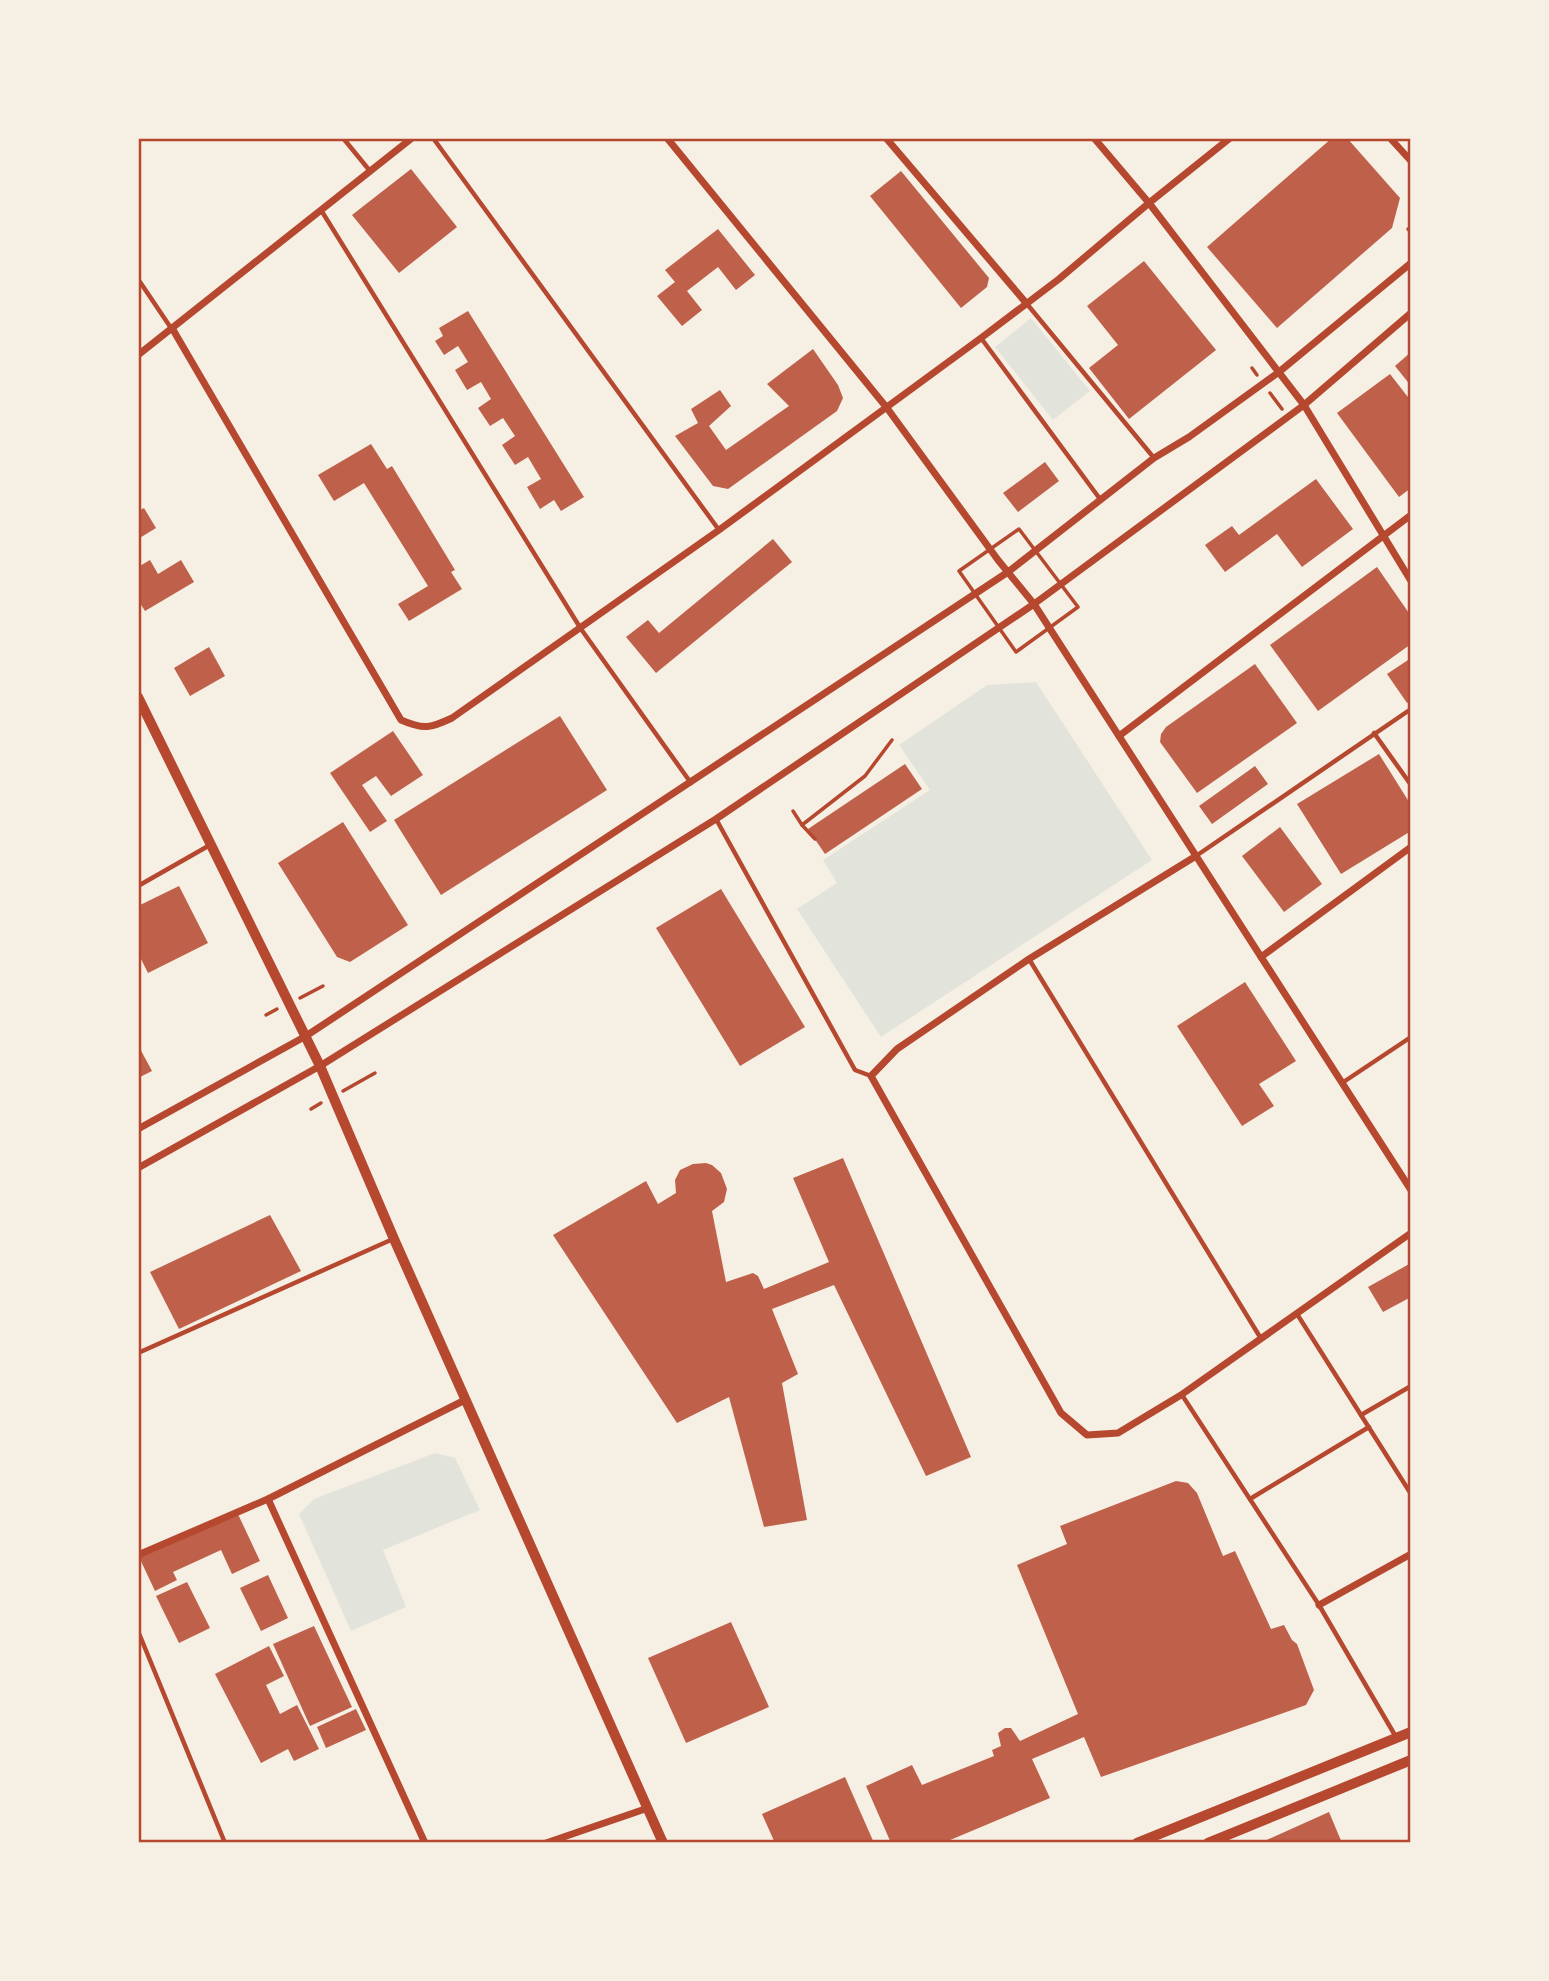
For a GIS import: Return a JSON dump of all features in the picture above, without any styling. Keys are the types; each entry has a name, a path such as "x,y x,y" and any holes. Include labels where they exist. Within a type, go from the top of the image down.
{"street":[{"path":"138,355 412,138"},
{"path":"667,138 887,408 1034,604 1411,1190"},
{"path":"886,138 1027,304"},
{"path":"1094,138 1149,202 1304,405 1411,581"},
{"path":"172,328 401,720 416,727 432,727 452,718 581,629 887,408 1027,304 1230,138"},
{"path":"1390,138 1411,162"},
{"path":"138,1129 306,1035 1008,572 1154,458 1189,437 1279,372 1411,263"},
{"path":"138,1168 320,1066 716,819 1034,604 1304,405 1411,313"},
{"path":"1119,736 1411,515"},
{"path":"138,697 306,1035 663,1843"},
{"path":"1261,957 1411,847"},
{"path":"1196,856 1028,959 897,1049 871,1076 1061,1413 1087,1434 1118,1433 1181,1395 1411,1233"},
{"path":"138,1555 268,1499 466,1400"},
{"path":"268,1499 425,1843"},
{"path":"1319,1605 1411,1554"},
{"path":"1137,1843 1411,1732"},
{"path":"1208,1843 1411,1760"},
{"path":"546,1843 648,1808"}],"lane":[{"path":"343,138 370,172"},
{"path":"433,138 719,530"},
{"path":"321,210 581,629 691,783"},
{"path":"138,279 172,328"},
{"path":"1027,304 1154,458"},
{"path":"981,338 1100,499"},
{"path":"1196,856 1411,709"},
{"path":"1374,733 1411,785"},
{"path":"716,819 855,1070 871,1076"},
{"path":"138,886 210,845"},
{"path":"1028,959 1260,1337"},
{"path":"1342,1083 1411,1037"},
{"path":"138,1353 394,1239"},
{"path":"1296,1312 1411,1494"},
{"path":"1361,1415 1411,1386"},
{"path":"1181,1395 1319,1605 1397,1738"},
{"path":"1250,1499 1368,1427"},
{"path":"138,1631 225,1843"}],"path":[{"path":"1252,368 1288,417"},
{"path":"1019,529 1078,607"},
{"path":"959,571 1016,652"},
{"path":"802,825 865,776 892,740"},
{"path":"793,811 815,839"}],"shaded area":[{"path":"1031,318 1090,391 1053,420 995,347"},
{"path":"1036,682 1152,860 881,1037 797,909 837,883 823,860 930,790 899,745 987,685"},
{"path":"435,1453 455,1458 480,1510 383,1550 406,1607 351,1631 299,1514 314,1499"}],"building":[{"path":"1332,138 1347,138 1400,198 1392,228 1277,328 1207,247"},
{"path":"411,169 457,227 399,273 352,215"},
{"path":"901,171 989,278 987,287 961,308 870,196"},
{"path":"718,229 755,275 736,290 718,267 687,291 702,310 682,326 657,296 675,282 665,270"},
{"path":"1144,261 1216,350 1129,419 1089,368 1118,345 1087,306"},
{"path":"468,311 584,497 561,511 554,500 540,509 527,487 541,479 528,457 515,465 502,445 515,436 503,418 490,426 478,408 491,399 481,382 467,390 455,370 468,362 458,346 444,355 435,341 443,336 439,328"},
{"path":"813,349 838,385 843,398 837,411 728,489 713,486 675,436 698,423 691,409 720,390 731,406 709,426 726,450 789,406 767,384"},
{"path":"1411,352 1411,386 1395,366"},
{"path":"1390,374 1411,401 1411,488 1399,497 1337,413"},
{"path":"371,444 387,469 392,466 455,570 451,572 462,589 409,621 398,604 428,586 364,483 334,501 318,475"},
{"path":"1045,462 1059,481 1018,512 1003,493"},
{"path":"1316,479 1353,529 1302,567 1277,534 1225,572 1205,545 1232,526 1239,535"},
{"path":"144,508 156,528 138,539 138,511"},
{"path":"773,539 792,562 656,673 626,637 648,620 659,633"},
{"path":"150,560 158,574 181,560 194,582 145,611 138,600 138,567"},
{"path":"1377,567 1411,616 1411,644 1318,711 1270,645"},
{"path":"209,647 225,676 190,696 174,668"},
{"path":"1411,658 1411,701 1407,703 1387,674"},
{"path":"1255,664 1297,723 1197,793 1160,742 1161,734 1166,727"},
{"path":"560,716 607,790 441,895 394,820"},
{"path":"393,731 423,775 391,796 376,776 362,785 387,821 370,832 330,773"},
{"path":"1379,754 1411,805 1411,831 1341,874 1297,804"},
{"path":"905,764 922,789 825,854 808,829"},
{"path":"1255,766 1268,784 1212,824 1199,806"},
{"path":"343,822 408,925 350,962 337,957 278,863"},
{"path":"1280,827 1322,884 1284,912 1242,856"},
{"path":"179,886 208,943 148,973 141,959 138,961 138,906"},
{"path":"721,889 805,1027 740,1066 656,928"},
{"path":"1245,982 1296,1061 1259,1084 1274,1106 1242,1126 1177,1026"},
{"path":"138,1045 152,1071 138,1078"},
{"path":"843,1158 971,1457 926,1476 834,1285 772,1309 798,1374 782,1383 807,1520 764,1527 729,1397 677,1423 553,1235 646,1181 658,1204 676,1193 675,1180 680,1170 693,1164 706,1163 721,1173 727,1189 724,1202 712,1211 726,1282 753,1273 758,1276 764,1289 829,1262 793,1178"},
{"path":"270,1215 301,1271 179,1329 150,1272"},
{"path":"1411,1263 1411,1297 1383,1312 1368,1287"},
{"path":"1176,1481 1188,1483 1197,1493 1223,1556 1235,1551 1271,1629 1284,1625 1297,1644 1314,1690 1306,1705 1101,1777 1084,1737 1032,1759 1050,1798 943,1843 891,1843 866,1786 912,1765 922,1785 994,1756 992,1750 1001,1746 998,1733 1005,1728 1011,1728 1020,1741 1078,1714 1017,1565 1067,1544 1060,1526"},
{"path":"237,1512 260,1561 232,1574 221,1550 173,1572 177,1580 155,1591 139,1557"},
{"path":"268,1575 288,1618 261,1631 240,1588"},
{"path":"187,1582 210,1628 179,1643 156,1596"},
{"path":"731,1622 769,1707 686,1743 648,1658"},
{"path":"314,1626 352,1707 310,1726 273,1644"},
{"path":"269,1646 284,1676 266,1685 280,1714 297,1705 319,1749 294,1761 288,1749 261,1763 215,1674"},
{"path":"356,1709 366,1730 326,1748 317,1727"},
{"path":"845,1777 874,1843 775,1843 762,1814"},
{"path":"1329,1812 1342,1843 1260,1843"}]}
